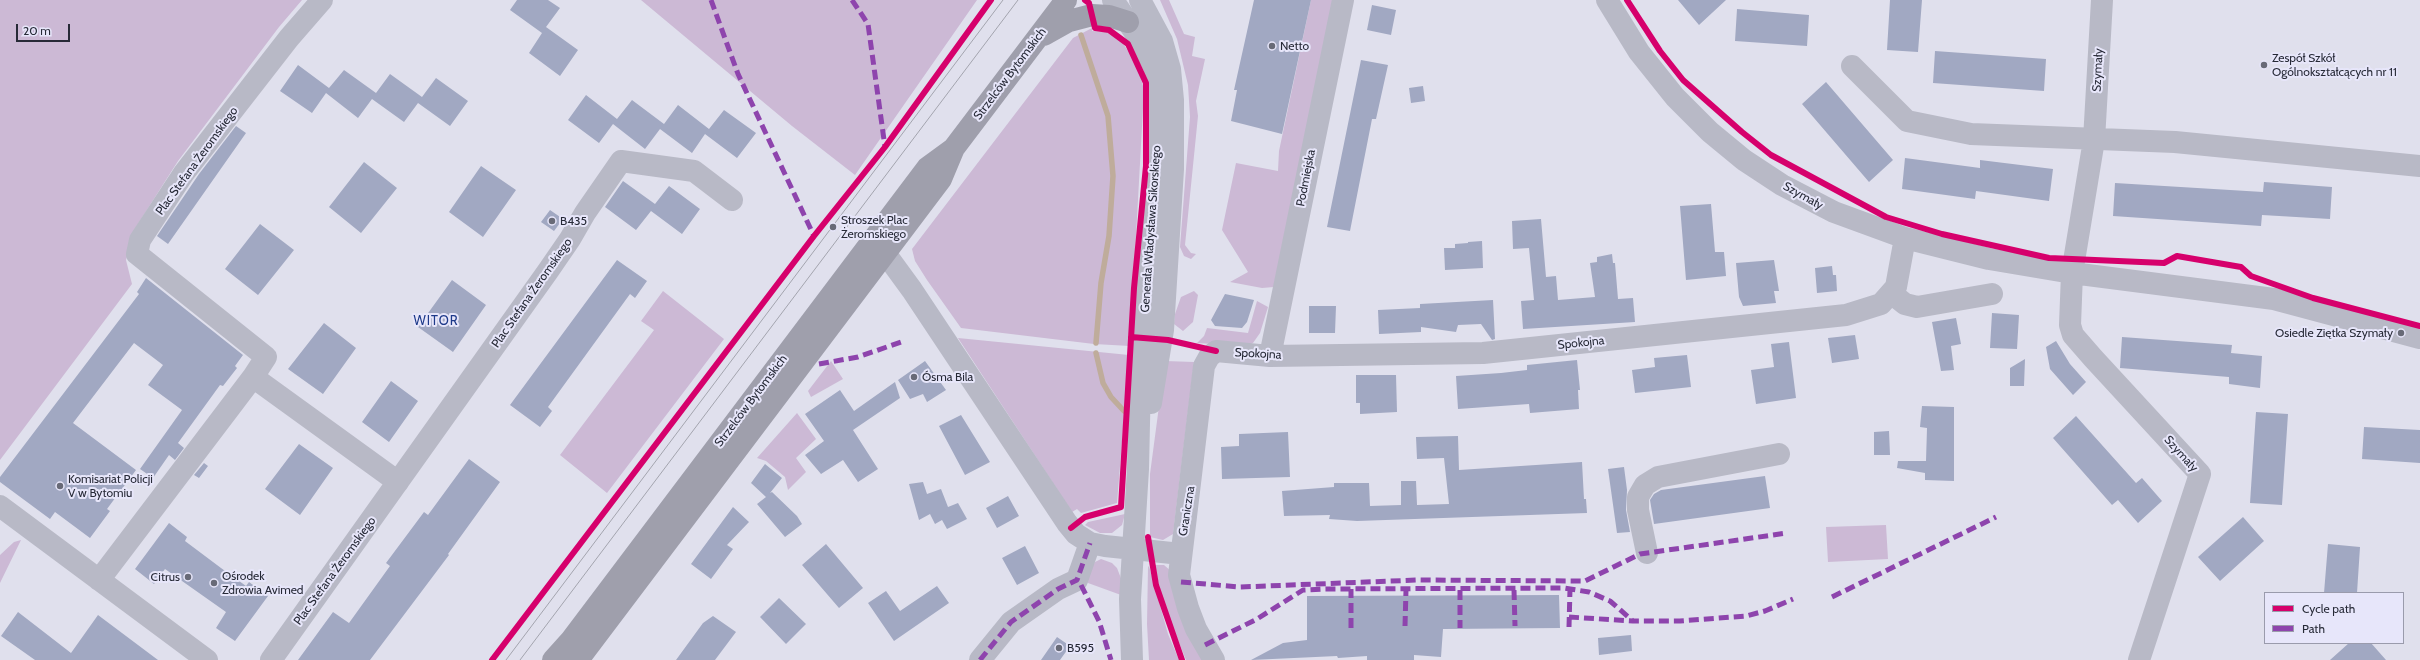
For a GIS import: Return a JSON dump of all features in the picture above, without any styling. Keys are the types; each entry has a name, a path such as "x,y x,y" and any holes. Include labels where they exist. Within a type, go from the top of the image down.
{"highway":[{"name":"Strzelców Bytomskich","path":"578,660 941,179 954,148 1066,0"},
{"path":"1037,38 1081,17 1109,16 1128,22"},
{"name":"Strzelców Bytomskich","path":"553,660 575,634 927,168 954,148"}],"street":[{"name":"Plac Stefana Żeromskiego","path":"99,580 253,377 266,357 137,254 140,240 184,173 290,38 322,0"},
{"name":"Generała Władysława Sikorskiego","path":"1113,0 1142,43 1154,67 1159,90 1159,120 1140,378 1138,469 1130,599 1132,660"},
{"name":"Generała Władysława Sikorskiego","path":"1138,469 1163,330 1173,169 1173,124 1170,69 1162,41 1140,0"},
{"name":"Podmiejska","path":"1270,356 1343,0"},
{"name":"Szymały","path":"1607,0 1639,52 1675,97 1710,132 1744,160 1782,185 1834,212 1905,238 1989,259 2072,273 2274,299 2420,338"},
{"name":"Szymały","path":"2102,0 2094,140 2072,273 2070,324 2073,335 2200,474 2138,660"},
{"path":"1852,66 1907,121 1971,134 2094,140 2114,138 2239,147 2420,166"},
{"name":"Plac Stefana Żeromskiego","path":"271,660 548,271 570,239 585,213 621,161 694,171 732,200"},
{"name":"Spokojna","path":"1208,357 1216,351 1270,356 1483,353 1846,315 1881,304 1896,287 1905,238"},
{"path":"885,253 924,307 1067,523 1076,534 1090,543 1133,550 1181,554"},
{"path":"1891,293 1905,304 1917,306 1992,294"},
{"name":"Graniczna","path":"1208,357 1204,366 1194,462 1179,575 1183,596 1196,630 1214,660"},
{"path":"253,377 398,482"},
{"path":"1647,553 1638,510 1638,497 1646,485 1658,477 1779,454"},
{"path":"0,506 206,659"},
{"path":"980,660 1011,622 1058,589 1077,580 1090,543"}],"shaded area":[{"path":"0,0 302,0 279,27 178,161 136,227 126,260 132,284 0,460"},
{"path":"641,0 977,0 855,175 792,126"},
{"path":"1160,0 1169,0 1184,34 1195,37 1192,56 1205,59 1196,101 1198,116 1185,245 1191,253 1196,254 1191,259 1184,256 1180,247 1190,117 1188,85 1177,39"},
{"path":"1311,0 1335,0 1274,287 1262,288 1230,282 1248,272 1222,230 1236,163 1278,171 1279,151"},
{"path":"1092,28 1092,31 1108,32 1122,42 1138,66 1144,90 1130,346 1094,344 961,328 915,261 912,249 1073,38"},
{"path":"663,291 724,339 607,493 560,455 654,330 641,321"},
{"path":"1194,291 1198,295 1193,322 1183,331 1174,324 1175,314 1181,297"},
{"path":"1257,301 1268,307 1260,333 1253,343 1244,346 1197,343 1204,336 1207,328 1248,333"},
{"path":"958,338 1129,355 1117,503 1081,513 1077,509 1072,512"},
{"path":"831,361 843,379 811,397 808,391"},
{"path":"1165,361 1194,362 1173,534 1163,540 1150,537 1150,474"},
{"path":"797,413 816,439 796,458 806,472 788,490 785,477 766,461 757,458"},
{"path":"1125,514 1122,525 1112,533 1100,533 1085,525 1088,522"},
{"path":"1886,525 1888,559 1828,562 1826,527"},
{"path":"21,540 0,583 0,555 14,542"},
{"path":"1101,559 1112,563 1117,568 1122,581 1121,595 1088,583 1084,579 1095,562"},
{"path":"1154,565 1164,565 1172,572 1206,660 1186,660 1165,608"},
{"path":"1149,566 1168,634 1179,660 1149,660 1147,624"}],"building":[{"path":"517,0 548,0 560,8 546,27 578,50 560,76 529,53 542,33 510,10"},
{"name":"Netto","path":"1254,0 1311,0 1282,134 1231,121 1237,90 1234,90"},
{"path":"1678,0 1726,0 1699,25"},
{"path":"1890,0 1922,0 1918,52 1887,50"},
{"path":"1372,5 1396,10 1391,35 1367,30"},
{"path":"1737,9 1809,15 1807,46 1735,41"},
{"path":"1935,51 2046,59 2044,91 1933,83"},
{"path":"1361,60 1388,65 1376,119 1372,119 1350,231 1327,227"},
{"path":"298,65 329,88 344,70 376,93 390,74 422,97 436,78 468,101 450,126 418,103 404,122 372,99 358,118 326,93 312,113 280,91"},
{"path":"1826,82 1893,160 1869,182 1802,104"},
{"path":"1423,86 1425,101 1411,103 1409,88"},
{"path":"586,95 617,119 632,100 664,124 678,105 709,129 724,110 756,133 737,158 705,134 692,153 660,129 645,149 613,124 599,143 568,120"},
{"path":"236,126 246,133 168,244 157,236 199,174"},
{"path":"1905,158 1980,168 1980,160 2053,169 2049,201 1976,191 1975,199 1902,189"},
{"path":"364,162 397,188 361,233 329,207"},
{"path":"481,166 516,190 483,237 449,212"},
{"path":"623,181 655,204 669,186 700,209 682,234 651,211 636,230 605,207"},
{"path":"2264,182 2332,187 2330,219 2262,215 2261,226 2113,216 2115,183 2263,192"},
{"path":"1711,204 1715,252 1724,252 1726,276 1686,280 1680,206"},
{"name":"B435","path":"550,210 563,219 554,231 541,222"},
{"path":"1541,219 1546,277 1556,276 1558,300 1595,297 1590,263 1597,262 1597,257 1612,254 1613,263 1615,263 1618,299 1633,298 1635,322 1523,329 1521,301 1534,300 1529,248 1513,249 1512,221"},
{"path":"260,224 294,250 258,295 225,269"},
{"path":"1482,241 1483,268 1445,270 1444,248 1455,248 1455,244"},
{"path":"617,260 647,281 635,298 630,294 548,407 552,411 540,427 510,405"},
{"path":"1774,260 1779,291 1774,291 1776,303 1743,306 1739,297 1736,263"},
{"path":"1832,266 1833,275 1836,275 1837,291 1817,293 1815,268"},
{"path":"146,278 243,355 235,366 237,368 223,386 220,385 178,443 184,448 175,460 169,455 153,478 140,469 182,410 148,385 163,365 134,343 73,423 136,470 107,509 110,511 90,538 55,512 50,519 0,482 0,477 139,294 137,292"},
{"path":"452,280 486,305 453,352 418,327"},
{"path":"1225,294 1254,300 1247,322 1242,328 1215,326 1211,320"},
{"path":"1493,300 1495,339 1492,340 1481,324 1458,325 1456,332 1421,327 1421,332 1379,334 1378,310 1420,308 1420,304"},
{"path":"1309,306 1336,306 1335,333 1309,333"},
{"path":"1992,313 2019,315 2017,349 1990,348"},
{"path":"1956,318 1961,344 1951,346 1954,370 1941,371 1932,322"},
{"path":"324,323 356,348 323,394 288,369"},
{"path":"1855,335 1859,359 1832,363 1828,338"},
{"path":"2122,337 2232,345 2231,353 2262,356 2260,388 2229,384 2229,377 2120,368"},
{"path":"2056,341 2070,364 2086,382 2073,395 2050,369 2046,347"},
{"path":"1789,342 1796,398 1756,404 1751,370 1774,367 1771,344"},
{"path":"1687,355 1691,387 1635,393 1632,370 1655,367 1654,358"},
{"path":"2025,359 2024,386 2010,386 2010,368"},
{"path":"1577,360 1580,390 1578,390 1579,409 1530,413 1529,404 1458,409 1456,376 1527,370 1527,365"},
{"path":"925,361 946,390 927,402 923,394 910,399 898,380"},
{"path":"1356,375 1396,375 1397,412 1360,414 1360,403 1356,403"},
{"path":"391,381 418,401 389,442 362,422"},
{"path":"895,382 900,398 853,430 878,469 858,482 843,460 821,474 805,455 824,441 805,414 840,390 854,411"},
{"path":"1922,406 1954,407 1954,481 1925,480 1925,473 1897,468 1898,461 1926,461 1927,428 1920,427"},
{"path":"2256,412 2288,414 2282,505 2250,503"},
{"path":"961,415 990,462 965,475 939,426"},
{"path":"2076,416 2136,483 2142,478 2162,501 2138,523 2118,500 2112,505 2053,438"},
{"path":"2364,427 2420,430 2420,463 2362,459"},
{"path":"1889,431 1890,455 1874,455 1874,432"},
{"path":"1288,432 1290,477 1222,479 1221,447 1239,446 1239,434"},
{"path":"1458,436 1459,470 1582,462 1584,499 1586,499 1587,513 1357,521 1329,519 1330,515 1284,516 1282,491 1334,487 1334,483 1369,483 1370,506 1401,505 1401,481 1416,481 1417,505 1449,504 1444,458 1417,459 1416,437"},
{"path":"299,444 333,468 300,515 265,489"},
{"path":"469,459 500,482 448,554 449,555 370,660 298,660 333,612 349,623 390,566 386,563 424,512 428,515"},
{"path":"204,463 208,466 199,478 194,475"},
{"path":"765,464 782,478 770,493 772,492 797,516 802,524 785,537 757,504 766,497 751,483"},
{"path":"1624,467 1627,490 1626,510 1630,532 1617,533 1608,469"},
{"path":"1765,476 1770,508 1654,524 1650,500 1654,494 1661,490"},
{"path":"923,482 927,494 941,489 948,507 958,503 967,519 947,529 942,520 935,524 930,514 919,520 909,484"},
{"path":"1008,496 1019,516 997,528 986,508"},
{"path":"733,507 749,522 727,545 733,549 711,579 691,564"},
{"path":"2243,517 2264,541 2220,581 2198,557"},
{"name":"Ośrodek Zdrowia Avimed","path":"169,523 187,537 185,541 221,568 246,586 249,582 268,596 235,641 216,628 226,612 165,569 154,584 135,569"},
{"path":"826,544 863,588 839,608 802,565"},
{"path":"2328,544 2360,547 2357,592 2324,592"},
{"path":"1025,546 1039,573 1017,585 1002,558"},
{"path":"937,586 949,603 894,641 868,603 886,591 900,611"},
{"path":"1559,595 1560,628 1443,629 1441,657 1414,655 1414,660 1367,660 1367,656 1338,658 1337,656 1251,660 1283,643 1307,640 1307,596"},
{"path":"779,598 806,624 786,644 760,617"},
{"path":"18,612 71,653 98,615 158,660 35,660 1,636"},
{"path":"713,616 736,632 715,660 676,660 703,623"},
{"path":"1631,635 1632,651 1599,655 1598,638"},
{"name":"B595","path":"1057,637 1070,646 1060,660 1041,660"},
{"path":"2348,644 2372,644 2386,660 2330,660"}],"waterway":[{"path":"1081,35 1108,116 1113,176 1109,236 1101,283 1096,343"},
{"path":"1096,353 1103,383 1111,397 1124,411"}],"tram line":[{"path":"506,660 1003,0"},
{"path":"520,660 1018,0"}],"marked path":[{"path":"711,0 738,74 814,236"},
{"path":"852,0 868,24 885,147"},
{"path":"819,364 858,357 901,342"},
{"path":"1832,597 1996,517"},
{"path":"1181,582 1240,587 1418,580 1585,581 1640,554 1787,533"},
{"path":"980,660 1011,622 1058,589 1077,580 1090,543"},
{"path":"1081,585 1099,621 1111,660"},
{"path":"1205,645 1257,619 1303,590 1564,588 1589,592 1610,601 1633,621"},
{"path":"1351,589 1351,628"},
{"path":"1569,627 1570,589"},
{"path":"1405,626 1406,590"},
{"path":"1460,590 1460,628"},
{"path":"1514,590 1515,626"},
{"path":"1569,617 1633,621 1680,621 1746,616 1765,611 1793,599"}],"cycle path":[{"path":"492,660 814,236 885,147 991,0"},
{"path":"1071,528 1085,517 1121,507 1134,288 1146,166 1146,83 1128,44 1109,30 1095,28 1089,3 1085,0"},
{"path":"1627,0 1660,51 1683,80 1742,132 1771,155 1886,217 1942,234 2049,258 2164,263 2177,256 2241,267 2251,276 2313,298 2420,326"},
{"path":"1131,337 1168,340 1216,351"},
{"path":"1148,537 1156,585 1182,660"}],"place":[{"name":"Netto","path":"1272,46"},
{"name":"Zespół Szkół Ogólnokształcących nr 11","path":"2264,65"},
{"name":"B435","path":"552,221"},
{"name":"Stroszek Plac Żeromskiego","path":"833,227"},
{"name":"Osiedle Ziętka Szymały","path":"2401,333"},
{"name":"Ósma Bila","path":"914,377"},
{"name":"Komisariat Policji V w Bytomiu","path":"60,486"},
{"name":"Citrus","path":"188,577"},
{"name":"Ośrodek Zdrowia Avimed","path":"214,583"},
{"name":"B595","path":"1059,648"}],"district":[{"name":"WITOR","path":"436,321"}]}
